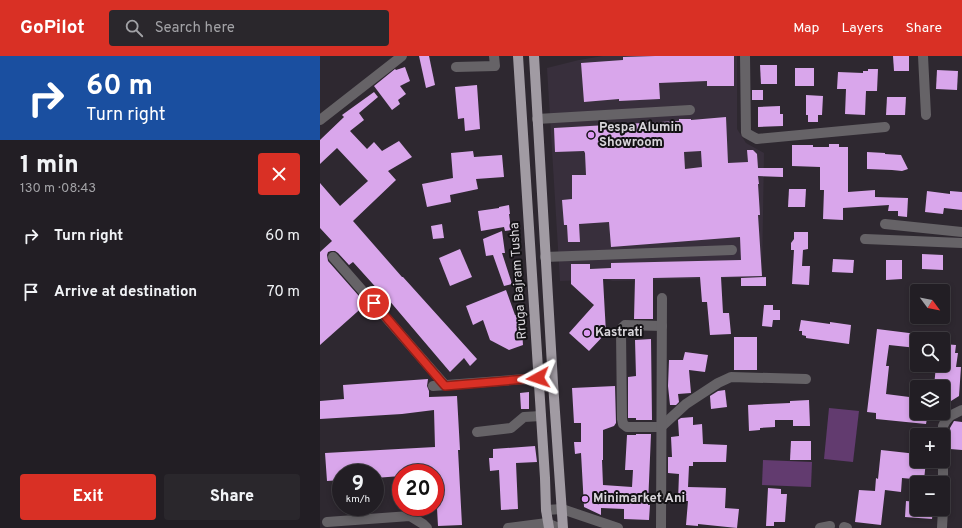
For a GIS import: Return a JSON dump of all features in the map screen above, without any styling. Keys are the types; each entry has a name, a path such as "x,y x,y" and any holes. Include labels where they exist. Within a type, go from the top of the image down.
{"main road":[{"name":"Rruga Bajram Tusha","path":"518,56 548,526"},
{"name":"Rruga Bajram Tusha","path":"534,56 545,257 563,528"}],"street":[{"path":"320,120 402,56"},
{"path":"456,67 495,66 494,56"},
{"path":"745,56 746,133 757,140 885,128"},
{"path":"923,56 926,115"},
{"path":"537,119 690,110"},
{"path":"885,224 962,232"},
{"path":"865,238 962,243"},
{"path":"545,257 732,250"},
{"path":"333,257 445,386"},
{"path":"661,528 662,298"},
{"path":"662,326 625,326 622,328 622,419 623,424 626,427 661,427 686,404 718,383 732,378 806,379"},
{"path":"433,386 538,378"},
{"path":"943,476 943,426 952,414 962,410"},
{"path":"477,432 511,428 524,417 541,416"},
{"path":"546,510 562,509 618,528"},
{"path":"327,522 410,516 427,528"},
{"path":"942,528 943,516"},
{"path":"508,528 548,526 559,528"}],"shaded area":[{"path":"603,56 737,56 737,129 746,143 764,153 762,277 560,281 547,68"},
{"path":"829,408 859,411 853,462 824,459"},
{"path":"763,460 812,462 811,487 762,485"}],"building":[{"path":"419,56 429,56 435,85 426,88"},
{"path":"734,56 734,86 707,86 707,81 659,83 660,99 619,101 619,99 584,102 581,63 623,60 623,57"},
{"path":"893,56 909,56 909,71 894,71"},
{"path":"760,65 777,65 777,84 761,84"},
{"path":"405,67 410,81 400,86 406,94 398,100 400,104 392,110 374,86 395,69"},
{"path":"795,68 814,68 814,86 795,86"},
{"path":"868,69 878,69 877,91 866,91 865,115 845,114 846,89 837,89 838,72 863,73 863,71 868,71"},
{"path":"937,70 958,71 957,90 936,89"},
{"path":"477,85 480,129 465,131 464,118 458,119 455,87"},
{"path":"752,90 763,90 763,100 752,100"},
{"path":"374,92 378,97 359,113 364,120 350,131 367,149 374,142 382,151 399,141 412,157 388,171 396,180 353,221 477,359 470,366 464,358 450,372 382,292 381,293 353,262 349,265 335,251 328,252 328,261 366,304 320,345 320,252 332,241 320,228 320,183 340,206 368,181 337,148 320,164 320,140 344,117 342,115"},
{"path":"806,95 823,96 822,115 818,115 818,122 808,122 808,115 806,115"},
{"path":"887,97 906,97 905,115 886,115"},
{"path":"780,106 780,114 783,114 783,126 758,127 758,107"},
{"path":"726,117 728,163 748,162 747,150 753,150 757,154 758,168 783,168 783,177 758,176 760,215 758,215 762,276 721,277 723,313 729,313 731,334 710,335 707,302 702,302 700,277 653,278 653,319 634,319 635,279 603,279 606,333 589,351 569,333 594,305 571,284 571,264 590,264 590,269 611,268 611,263 741,260 740,237 611,247 609,222 579,224 580,242 568,242 567,225 564,225 562,200 572,199 572,175 586,175 585,153 584,151 555,152 554,128 679,121 679,119 691,120","holes":["701,151 702,167 685,169 684,152"]},
{"path":"829,144 839,144 839,147 848,147 848,192 875,190 875,197 908,198 907,217 898,216 898,211 888,211 889,205 843,208 843,220 823,219 824,190 820,190 820,167 792,166 792,145 829,147"},
{"path":"473,151 474,157 502,155 504,177 476,179 478,189 450,195 451,202 427,207 422,184 453,178 451,153"},
{"path":"867,152 901,155 908,169 902,171 867,169"},
{"path":"789,189 806,189 805,207 788,207"},
{"path":"927,191 950,194 950,191 962,192 962,210 944,208 943,214 925,212"},
{"path":"509,205 511,230 505,231 504,227 481,231 478,211"},
{"path":"442,224 444,238 433,239 431,226"},
{"path":"502,231 505,253 502,253 512,284 504,286 493,255 486,256 483,239"},
{"path":"794,232 808,232 808,249 803,250 802,266 810,266 809,285 792,284 794,250 791,250 791,243 794,239"},
{"path":"460,249 472,277 450,286 439,258"},
{"path":"922,254 943,255 943,270 922,269"},
{"path":"833,259 854,260 853,273 832,272"},
{"path":"886,260 902,260 902,279 886,280"},
{"path":"766,277 766,286 741,286 741,278"},
{"path":"506,290 515,315 521,314 523,345 509,350 490,340 483,320 473,325 466,306"},
{"path":"764,305 773,305 773,310 780,310 780,320 773,320 772,327 762,326"},
{"path":"801,320 851,325 849,344 806,338 806,336 802,335 802,331 799,331"},
{"path":"877,329 910,333 910,347 889,345 886,366 889,366 886,394 910,397 910,420 927,420 926,424 876,419 876,413 867,412"},
{"path":"734,337 757,337 757,370 734,370"},
{"path":"651,339 652,420 636,420 636,418 628,418 628,377 636,376 635,340"},
{"path":"950,345 956,345 955,353 958,353 956,367 961,367 959,396 950,401 950,380 935,380 935,372 950,372"},
{"path":"685,352 708,355 705,372 689,370 691,393 678,394 679,402 676,405 670,405 668,386 669,360 683,360"},
{"path":"428,379 427,386 429,397 457,396 462,525 438,526 437,516 444,516 444,464 392,464 392,477 384,477 384,464 332,464 332,481 327,481 325,453 435,447 434,410 402,414 320,419 320,401 344,399 343,385"},
{"path":"615,386 616,423 614,426 603,430 603,485 632,487 633,470 625,470 627,435 651,434 648,505 650,505 649,520 624,519 624,509 601,508 601,515 584,507 581,453 575,454 574,442 581,442 581,423 574,423 572,388"},
{"path":"725,390 727,407 711,409 710,396 718,391"},
{"path":"529,392 529,409 521,409 520,393"},
{"path":"809,400 810,426 793,426 793,420 775,420 775,427 760,428 760,430 749,431 748,405 790,403 790,401"},
{"path":"693,417 693,425 702,424 703,444 727,445 726,462 693,462 693,466 689,466 688,487 726,488 725,508 739,509 737,528 698,524 698,526 686,525 688,501 678,501 679,474 668,473 668,457 672,457 671,437 679,436 678,420 681,418"},
{"path":"954,421 962,422 962,450 950,449 950,428"},
{"path":"791,441 811,441 811,460 790,460"},
{"path":"535,446 537,462 516,463 518,509 501,510 499,470 490,471 489,458 493,458 493,449"},
{"path":"881,450 910,453 910,468 925,468 924,476 910,476 910,479 902,478 901,492 885,490 881,525 855,522 859,490 875,491 876,478 878,479"},
{"path":"768,488 781,489 781,494 787,494 785,522 774,522 774,526 766,526"},
{"path":"906,501 910,501 910,516 932,516 932,519 905,517"}],"place":[{"name":"Pespa Alumin Showroom","path":"591,135"},
{"name":"Kastrati","path":"587,333"},
{"name":"Minimarket Ani","path":"585,499"}],"route":[{"path":"374,303 445,386 538,378"}]}
